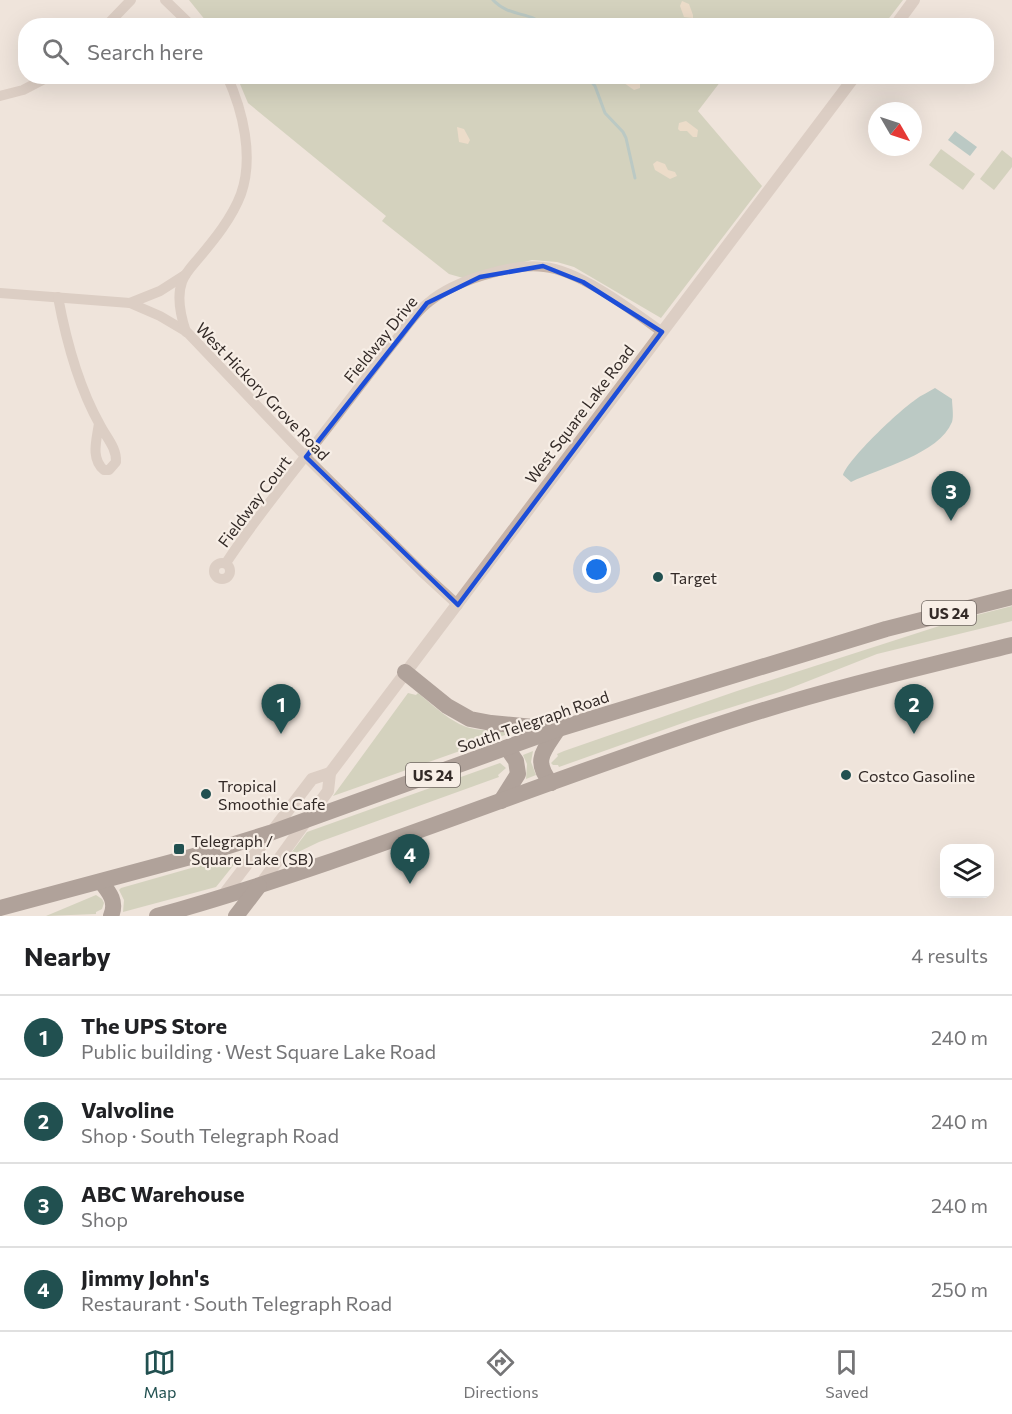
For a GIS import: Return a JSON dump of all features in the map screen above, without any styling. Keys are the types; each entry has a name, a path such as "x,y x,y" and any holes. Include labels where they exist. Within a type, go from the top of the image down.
{"highway":[{"name":"South Telegraph Road","path":"0,908 101,882 270,833 558,729 886,628 1012,597"},
{"path":"157,916 259,886 734,719 900,672 1012,645"},
{"path":"405,672 447,705 470,719 558,729 541,760 542,771 551,783"},
{"path":"501,801 518,774 516,761 507,748"},
{"path":"101,882 112,896 114,903 111,916"},
{"name":"West Square Lake Road","path":"236,916 259,886"},
{"name":"West Square Lake Road","path":"208,916 222,897"}],"street":[{"path":"114,18 131,0"},
{"path":"165,0 184,18"},
{"path":"900,18 914,0"},
{"path":"0,96 23,90 35,84"},
{"path":"187,332 180,304 180,291 185,275 233,211 242,192 245,177 246,152 243,127 230,84"},
{"name":"West Square Lake Road","path":"259,886 328,790 330,772 849,84"},
{"name":"Fieldway Drive","path":"306,457 418,312 439,294 465,282 516,268 535,266 552,268 600,291 662,332"},
{"path":"130,303 160,291 185,275"},
{"name":"West Hickory Grove Road","path":"0,293 130,303 160,316 187,332 306,457 458,605"},
{"path":"58,297 72,357 99,423"},
{"name":"Fieldway Court","path":"226,563 306,457"},
{"name":"West Square Lake Road","path":"222,897 312,778 330,772"}],"highlighted area":[{"path":"543,266 583,282 662,332 458,605 306,457 427,303 480,277"}],"green space":[{"path":"189,0 903,0 889,18 204,18"},
{"path":"240,84 719,84 698,111 762,186 661,318 574,267 557,262 532,260 463,278 449,274 382,221 386,216 248,103"},
{"path":"941,149 975,174 963,190 929,165"},
{"path":"1002,150 1012,158 1012,167 994,190 980,179"},
{"path":"1012,606 1012,621 877,654 783,691 694,719 559,767 551,763 558,756 557,754 564,751 737,691 961,619"},
{"path":"408,693 416,695 418,693 449,718 463,726 488,730 519,730 333,796"},
{"path":"533,751 531,762 536,775 526,779 527,764 523,755"},
{"path":"500,763 506,768 498,775 499,777 319,842 288,857 307,832"},
{"path":"237,855 240,857 216,887 123,912 124,900 119,890 121,888"},
{"path":"96,895 104,903 102,909 96,914 46,916"}],"sand":[{"path":"682,1 689,4 693,18 684,17 680,6"},
{"path":"625,84 640,84 640,88 634,90"},
{"path":"686,121 698,130 697,137 678,129 679,123"},
{"path":"457,127 464,129 470,140 468,144 459,142"},
{"path":"657,161 665,164 668,170 675,172 677,176 670,179 655,170 653,164"}],"water":[{"path":"955,131 977,147 970,156 948,140"},
{"path":"935,388 952,399 953,420 935,443 907,459 851,482 843,475 864,447 887,424 917,398"}],"waterway":[{"path":"493,0 506,10 533,18"},
{"path":"593,84 605,113 626,138 635,178"}],"place":[{"name":"ABC Warehouse","path":"951,521"},
{"name":"Target","path":"658,577"},
{"name":"The UPS Store","path":"281,734"},
{"name":"Valvoline","path":"914,734"},
{"name":"Costco Gasoline","path":"846,775"},
{"name":"Tropical Smoothie Cafe","path":"206,794"},
{"name":"Telegraph / Square Lake (SB)","path":"179,849"},
{"name":"Jimmy John's","path":"410,884"}]}
